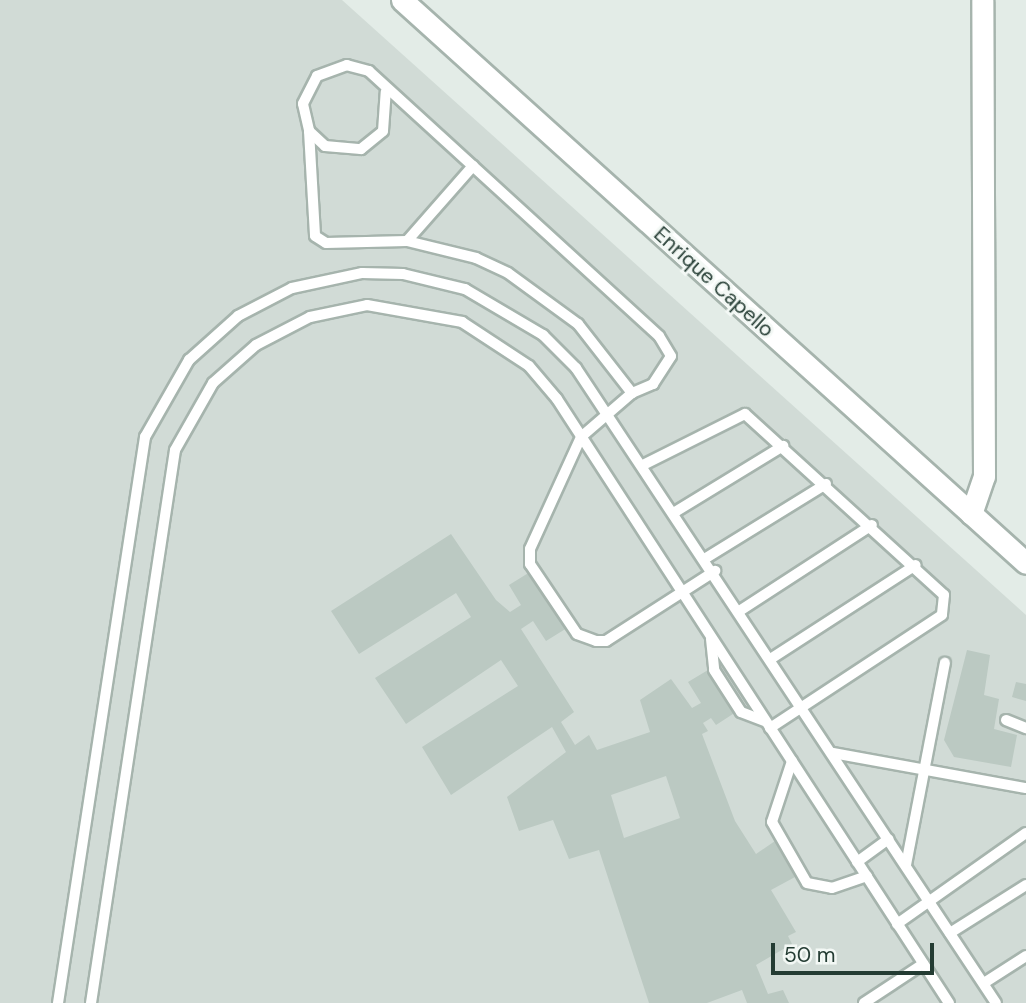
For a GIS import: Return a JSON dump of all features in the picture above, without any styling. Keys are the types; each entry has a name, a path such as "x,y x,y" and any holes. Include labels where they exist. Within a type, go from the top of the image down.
{"street":[{"name":"Enrique Capello","path":"402,0 1026,563"},
{"path":"971,514 984,477 982,0"}],"lane":[{"path":"632,393 578,324 551,300 476,258 407,241 326,243 315,236 307,90 332,67 369,71 386,92 473,166 659,336 671,356 666,371 632,393 581,437 530,549 530,564 577,634 596,641 606,641 715,571"},
{"path":"309,131 325,146 361,149 383,131 386,92"},
{"path":"407,241 473,166"},
{"path":"58,1003 134,481 158,409 189,360 238,316 292,288 327,277 403,274 465,289 504,308 576,368 741,610 996,1003"},
{"path":"91,1003 167,485 183,430 213,383 285,327 337,310 395,306 462,322 494,340 529,366 581,437 949,1003"},
{"path":"643,465 736,414 750,417 916,565 944,595 942,615 805,707 768,725"},
{"path":"675,512 783,446"},
{"path":"706,558 826,484"},
{"path":"741,610 872,525"},
{"path":"772,658 916,565"},
{"path":"906,865 945,663"},
{"path":"1006,720 1026,728"},
{"path":"833,753 1026,788"},
{"path":"792,761 772,822 807,883 832,888 867,876"},
{"path":"897,924 1026,833"},
{"path":"858,862 889,839"},
{"path":"950,933 1026,885"},
{"path":"984,984 1026,956"},
{"path":"863,1003 923,964"}],"shaded area":[{"path":"0,0 342,0 1026,615 1026,1003 0,1003"}],"building":[{"path":"451,534 496,600 510,612 521,605 509,585 530,572 567,628 546,641 533,621 521,629 574,712 561,722 575,745 589,735 597,750 650,732 640,700 671,679 692,708 701,703 688,682 708,670 736,712 716,725 711,718 703,723 708,731 702,734 735,821 756,854 775,841 795,877 771,890 796,932 788,936 792,944 756,965 768,994 783,990 789,1003 747,1003 742,990 707,1003 649,1003 599,850 569,859 553,820 519,831 507,797 566,752 552,727 451,795 422,747 518,686 501,660 406,724 375,678 471,617 456,593 359,654 331,611","holes":["666,776 680,818 624,838 611,795"]},
{"path":"967,650 990,655 984,695 999,699 994,729 1017,735 1011,767 954,757 944,740"},
{"path":"1016,682 1026,684 1026,701 1012,697"}]}
